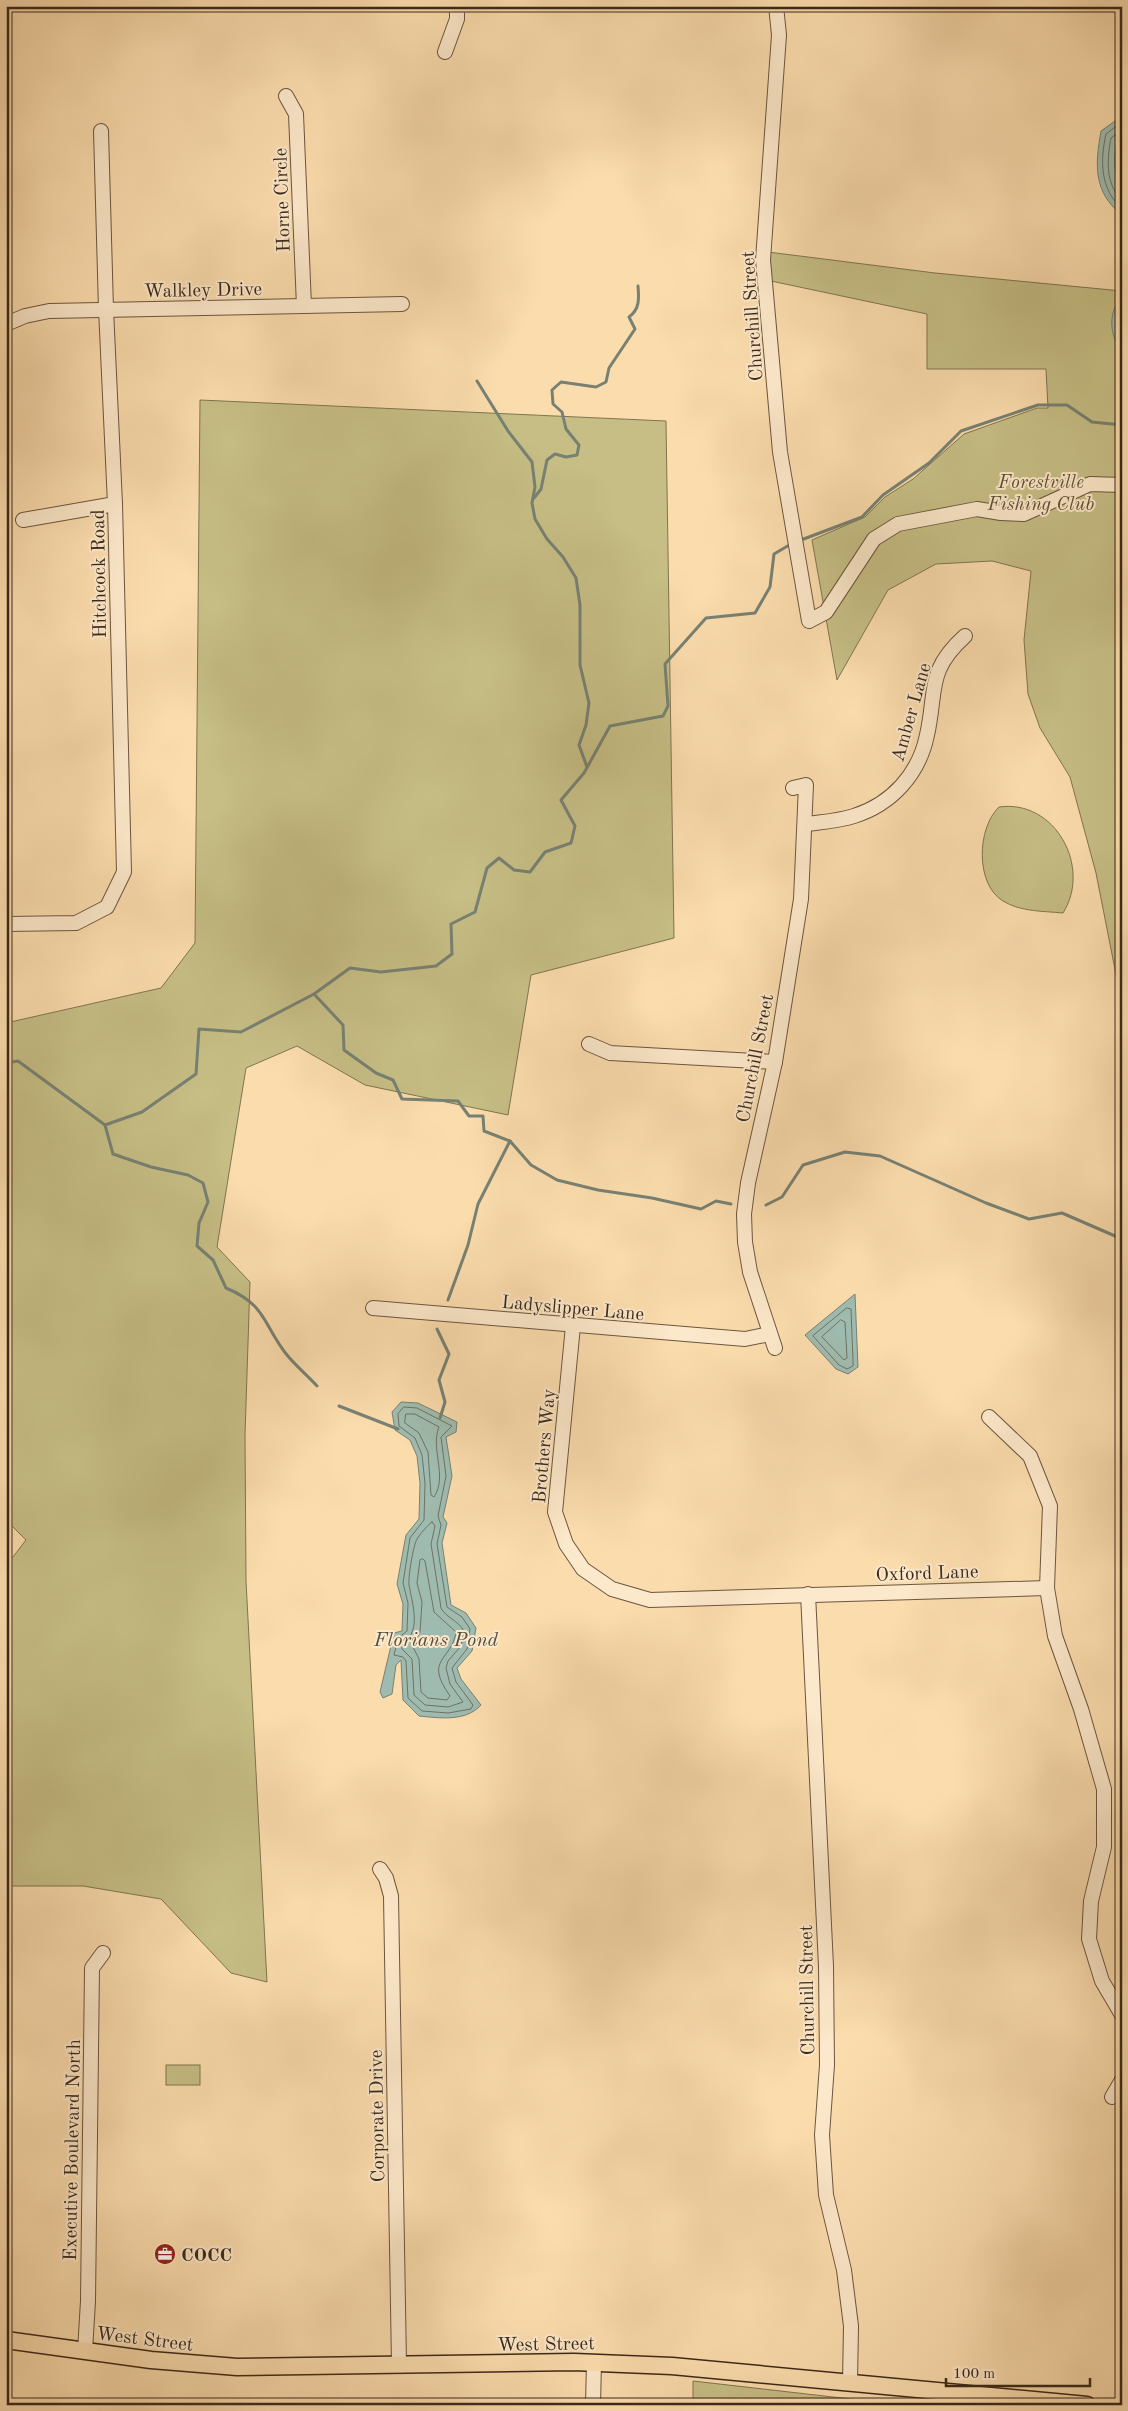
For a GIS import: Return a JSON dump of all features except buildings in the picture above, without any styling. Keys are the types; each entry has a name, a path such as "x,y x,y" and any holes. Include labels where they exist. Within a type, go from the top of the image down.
{"main road":[{"name":"West Street","path":"6,2340 151,2360 237,2367 594,2362 693,2367 1087,2405"}],"street":[{"path":"446,52 457,19 457,6"},
{"name":"Churchill Street","path":"776,6 779,35 763,260 780,452 809,621 826,612 874,539 898,524 977,509 1024,514 1090,484 1122,485"},
{"name":"Horne Circle","path":"286,96 296,114 304,306"},
{"name":"Hitchcock Road","path":"6,924 76,923 107,907 124,872 115,504 106,309 101,132"},
{"name":"Walkley Drive","path":"6,324 25,316 49,311 233,309 402,304"},
{"path":"23,520 115,504"},
{"name":"Amber Lane","path":"806,824 861,813 889,799 913,774 927,736 930,700 938,667 954,645 965,636"},
{"name":"Churchill Street","path":"775,1348 750,1272 745,1242 744,1214 748,1183 775,1062 802,899 806,785 793,788"},
{"path":"590,1044 610,1053 775,1062"},
{"name":"Ladyslipper Lane","path":"374,1308 745,1339 770,1334"},
{"name":"Brothers Way","path":"573,1326 555,1512 566,1544 583,1569 612,1589 650,1600 808,1594"},
{"path":"989,1417 1030,1456 1050,1506 1046,1588 1055,1636 1082,1710 1104,1789 1104,1847 1091,1901 1089,1939 1102,1981 1122,2015"},
{"name":"Oxford Lane","path":"808,1594 1046,1588"},
{"name":"Churchill Street","path":"808,1594 826,1966 827,2065 822,2135 826,2195 844,2270 851,2326 850,2382"},
{"name":"Corporate Drive","path":"380,1868 386,1878 391,1896 399,2364"},
{"name":"Executive Boulevard North","path":"85,2351 88,2282 92,1968 103,1953"},
{"path":"1112,2097 1122,2080"},
{"path":"593,2405 594,2362"}],"green space":[{"name":"Forestville Fishing Club","path":"768,252 935,273 1122,291 1122,1005 1096,873 1070,777 1040,728 1028,694 1024,640 1031,571 992,561 936,564 888,590 837,680 812,540 865,517 885,497 913,479 964,434 1037,408 1048,408 1046,369 927,369 927,314 771,281"},
{"path":"200,400 666,421 674,938 531,975 508,1115 365,1085 297,1046 246,1068 217,1247 250,1282 245,1435 246,1581 267,1982 231,1973 161,1899 83,1886 6,1886 6,1566 26,1540 6,1520 6,1023 161,988 195,943"},
{"path":"999,807 1019,807 1037,814 1052,825 1063,840 1070,857 1073,876 1071,895 1063,913 1032,910 1010,905 994,893 987,882 982,856 983,841 986,828"},
{"path":"166,2065 200,2065 200,2085 166,2085"},
{"path":"693,2381 903,2405 693,2405"}],"water":[{"path":"1122,116 1122,215 1106,197 1098,177 1097,166 1101,131"},
{"path":"1122,300 1122,350 1113,333 1112,319 1115,306"},
{"path":"855,1294 858,1367 848,1374 836,1369 805,1335"},
{"name":"Florians Pond","path":"401,1402 418,1403 457,1422 456,1432 446,1437 452,1476 443,1517 447,1523 442,1543 451,1605 466,1613 476,1628 472,1651 457,1668 461,1679 481,1705 468,1714 452,1718 419,1716 403,1700 401,1660 396,1665 392,1694 383,1698 380,1692 394,1633 402,1631 403,1604 397,1584 406,1535 419,1519 420,1483 417,1456 410,1440 395,1430 392,1412"}],"waterway":[{"path":"534,498 541,489 547,460 555,454 566,457 577,455 579,445 566,429 562,412 553,404 552,390 561,382 596,387 606,382 609,368 635,329 629,317 637,307 638,286"},
{"path":"477,381 508,431 532,462 535,487 532,503 535,519 547,539 563,557 576,578 580,605 580,665 589,703 586,725 579,745 587,767"},
{"path":"801,540 862,517 883,495 929,463 961,431 1038,405 1067,405 1092,422 1122,425"},
{"path":"6,1063 18,1061 105,1125 142,1112 196,1074 199,1029 241,1032 314,994 350,968 381,972 436,966 452,954 451,924 475,912 487,868 499,858 514,870 530,872 545,852 571,843 575,826 561,800 584,773 610,726 663,716 668,706 665,664 706,618 755,613 770,587 774,554 791,544"},
{"path":"314,994 343,1025 344,1050 376,1073 393,1080 402,1099 458,1101 469,1116 483,1116 484,1131 510,1141 531,1165 557,1180 598,1190 652,1198 701,1209 716,1201 731,1204"},
{"path":"105,1125 113,1154 151,1167 188,1175 203,1183 208,1202 199,1223 197,1246 213,1260 226,1288 249,1301 257,1309 287,1355 317,1386"},
{"path":"448,1300 468,1245 478,1204 510,1141"},
{"path":"766,1205 782,1197 803,1165 845,1152 880,1156 986,1203 1029,1219 1062,1213 1122,1239"},
{"path":"437,1329 449,1354 439,1380 445,1402 440,1418"},
{"path":"339,1406 398,1429"}],"place":[{"name":"COCC","path":"165,2254"}]}
